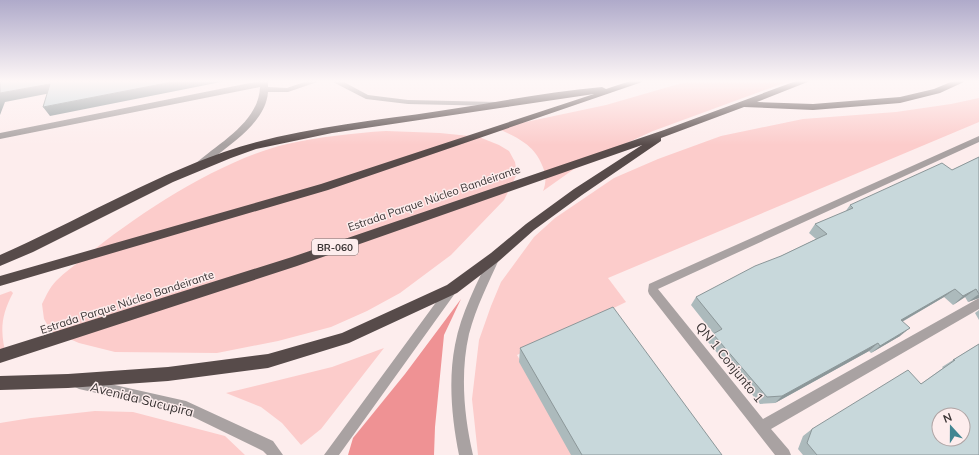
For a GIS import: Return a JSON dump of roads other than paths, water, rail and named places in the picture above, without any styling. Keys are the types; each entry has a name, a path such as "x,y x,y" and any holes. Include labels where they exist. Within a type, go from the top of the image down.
{"highway":[{"path":"0,261 39,244 198,167 228,155 270,142 329,129 515,102"},
{"path":"0,281 317,189 578,102"},
{"name":"Estrada Parque Núcleo Bandeirante","path":"0,356 293,262 668,132 748,102"},
{"path":"740,105 813,107 872,102"},
{"path":"0,383 68,381 168,374 268,361 344,339 452,289 495,257 530,227 578,192 668,132"}],"street":[{"path":"0,136 175,102"},
{"path":"198,167 248,122 261,102"},
{"path":"419,102 505,104"},
{"name":"QN 1 Conjunto 1","path":"784,455 652,288 979,139"},
{"path":"466,455 460,432 459,376 461,346 476,299 495,257"},
{"path":"331,455 452,289"},
{"path":"762,427 979,303"},
{"name":"Avenida Sucupira","path":"68,381 186,407 268,446 276,455"}]}
